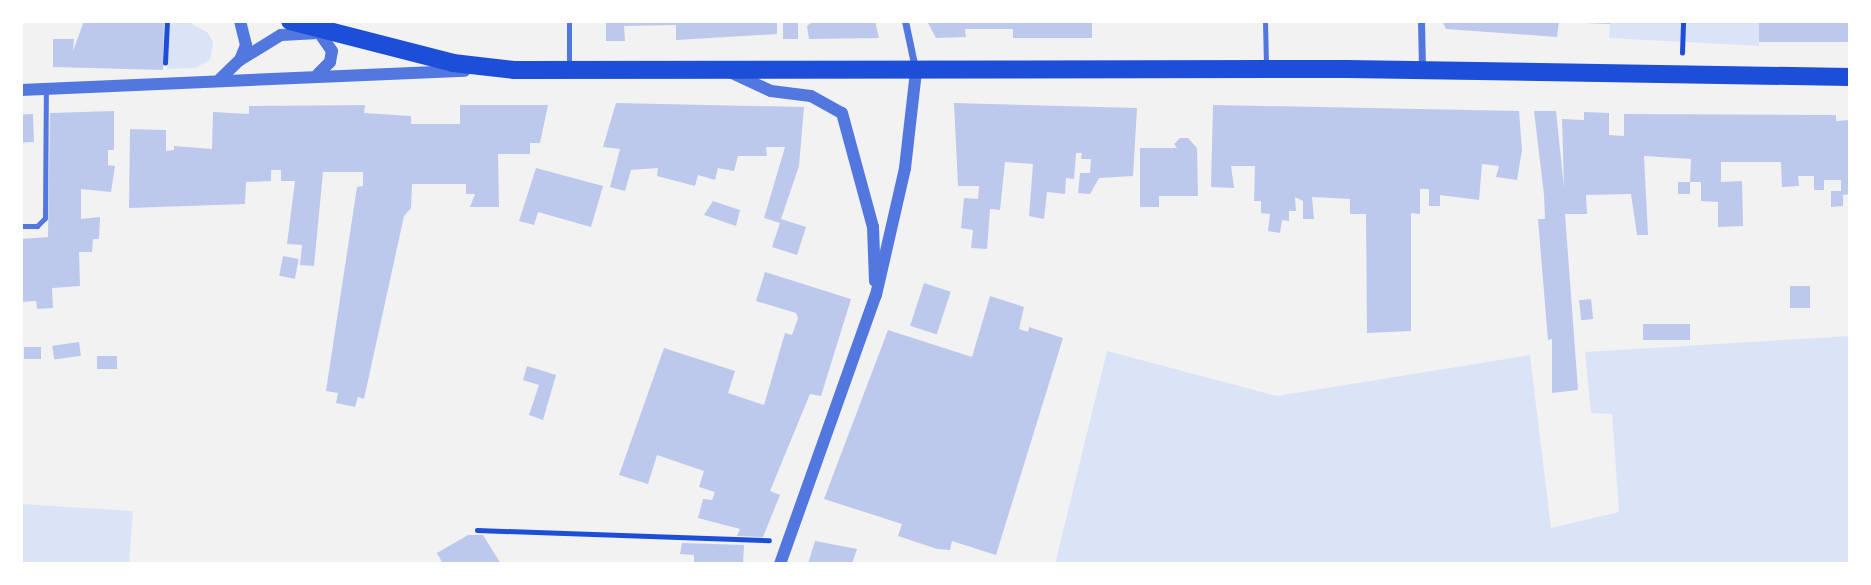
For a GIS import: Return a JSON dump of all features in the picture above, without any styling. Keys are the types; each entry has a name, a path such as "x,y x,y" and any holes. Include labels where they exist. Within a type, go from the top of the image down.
{"main road":[{"path":"290,21 316,30 453,63 514,70 916,72 1422,69 1850,77"}],"street":[{"path":"240,21 246,45 240,60"},
{"path":"780,564 876,295 905,168 916,72 905,21"},
{"path":"1421,21 1422,69"},
{"path":"219,79 240,60 281,36 316,30 332,51 330,62 317,74"},
{"path":"21,90 317,74 514,70"},
{"path":"730,72 771,91 811,96 842,113 873,227 876,295"}],"lane":[{"path":"569,21 569,70"},
{"path":"1265,21 1266,69"},
{"path":"21,226 37,226 45,218 46,89"}],"path":[{"path":"165,81 167,21"},
{"path":"1648,21 1702,21"},
{"path":"477,530 789,541"}],"shaded area":[{"path":"169,21 187,21 208,33 213,42 210,60 195,68 167,69"},
{"path":"1610,21 1759,21 1759,46 1609,38"},
{"path":"1850,336 1850,564 1055,564 1107,351 1277,396 1530,355 1551,528 1619,512 1612,414 1591,413 1585,352"},
{"path":"21,504 133,511 129,564 21,564"}],"building":[{"path":"84,21 164,21 163,70 53,67 53,39 74,39 73,51"},
{"path":"606,21 777,21 777,34 676,40 676,25 624,26 625,41 606,41"},
{"path":"783,21 798,21 798,39 783,39"},
{"path":"813,21 875,21 879,38 809,39 807,26"},
{"path":"927,21 1092,21 1092,38 1013,38 1013,29 965,29 966,37 936,38"},
{"path":"1442,21 1559,21 1557,37 1446,29"},
{"path":"1610,21 1610,24 1583,23"},
{"path":"1759,21 1850,21 1850,42 1759,42"},
{"path":"616,103 804,107 799,166 781,219 806,227 797,255 772,247 780,223 764,218 785,147 766,147 767,156 738,156 734,171 718,168 715,180 698,175 695,186 657,176 658,168 631,170 625,191 610,187 620,149 603,147"},
{"path":"954,103 1137,108 1133,176 1099,178 1090,194 1078,193 1080,173 1090,173 1091,159 1081,159 1082,153 1076,153 1074,179 1066,178 1065,194 1047,192 1044,219 1029,216 1033,164 1005,162 1000,210 990,209 987,249 971,248 973,230 961,228 964,198 978,199 979,186 958,186"},
{"path":"365,105 364,113 411,116 411,124 460,124 460,105 548,105 540,143 530,143 530,154 498,154 499,207 470,207 475,194 466,194 466,184 412,184 411,208 404,216 364,399 358,397 355,407 336,403 338,393 326,391 357,187 363,186 363,172 323,172 314,266 300,265 302,245 287,244 295,181 281,181 281,170 271,170 271,181 246,182 245,204 129,208 130,129 166,130 166,151 174,150 174,146 212,149 213,112 249,114 249,106"},
{"path":"1213,105 1519,111 1522,150 1517,180 1496,177 1499,166 1482,164 1479,200 1440,195 1440,206 1429,206 1429,189 1420,189 1420,214 1411,213 1411,331 1367,333 1366,214 1350,214 1350,199 1312,197 1314,219 1303,219 1303,201 1295,197 1296,211 1289,211 1289,221 1282,220 1280,233 1268,231 1270,214 1261,213 1261,201 1254,201 1255,166 1231,166 1234,188 1211,187"},
{"path":"114,111 114,150 108,150 108,165 115,166 111,192 81,189 81,219 100,217 99,239 93,239 92,252 79,252 80,286 52,288 53,308 37,309 36,301 21,302 21,239 48,237 50,113"},
{"path":"1534,111 1556,111 1564,188 1562,119 1584,120 1584,112 1609,113 1609,135 1624,136 1624,114 1836,115 1836,121 1850,120 1850,194 1843,195 1843,206 1831,207 1831,191 1841,191 1841,180 1824,180 1824,190 1814,190 1814,176 1798,176 1799,186 1782,187 1781,162 1721,162 1721,182 1742,181 1743,226 1718,227 1718,202 1701,201 1701,182 1690,182 1691,159 1644,156 1648,235 1637,235 1631,194 1586,195 1587,214 1565,214 1578,390 1552,393 1552,339 1548,340 1538,219 1545,219 1544,195"},
{"path":"21,114 33,114 34,142 22,142"},
{"path":"1180,138 1188,138 1197,148 1198,196 1159,196 1159,207 1140,207 1140,148 1177,148 1174,144"},
{"path":"536,168 603,186 591,227 538,212 534,225 519,221"},
{"path":"1678,182 1690,182 1690,194 1678,194"},
{"path":"713,201 740,210 736,226 704,215"},
{"path":"283,256 299,259 295,279 279,276"},
{"path":"765,272 851,299 821,396 810,394 770,491 780,495 763,537 737,536 740,529 698,518 703,499 712,500 715,492 699,487 704,471 657,455 648,484 619,475 664,348 735,371 728,393 764,405 785,333 792,335 798,318 796,313 756,301"},
{"path":"924,283 951,292 937,334 910,326"},
{"path":"1790,286 1810,286 1810,308 1790,308"},
{"path":"990,296 1024,307 1019,329 1028,332 1029,327 1063,338 996,555 952,541 950,550 937,549 898,536 902,524 824,499 888,330 972,357"},
{"path":"1591,299 1593,319 1581,320 1579,300"},
{"path":"1643,324 1690,324 1690,340 1643,340"},
{"path":"79,342 81,356 54,360 52,346"},
{"path":"24,347 41,347 41,359 24,359"},
{"path":"97,356 117,356 117,369 97,369"},
{"path":"527,366 556,375 543,420 529,415 539,385 523,380"},
{"path":"468,535 483,535 501,564 443,564 437,553"},
{"path":"815,541 857,549 852,564 808,564"},
{"path":"682,543 744,545 743,564 694,564 694,555 680,554"}]}
